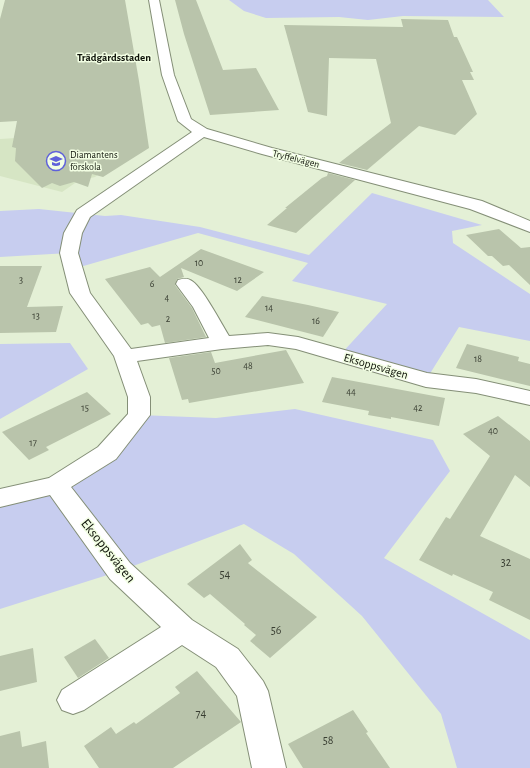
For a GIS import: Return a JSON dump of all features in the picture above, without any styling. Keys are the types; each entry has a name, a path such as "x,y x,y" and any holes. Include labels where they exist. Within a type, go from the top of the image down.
{"street":[{"name":"Tryffelvägen","path":"154,0 168,75 185,121 202,132 267,152 476,205 530,227"},
{"path":"0,498 56,485 107,453 139,415 139,397 125,356 80,293 69,253 73,233 83,214 202,132"},
{"path":"185,284 202,306 222,343"},
{"name":"Eksoppsvägen","path":"125,356 222,343 268,339 298,343 426,380 476,386 530,398"},
{"name":"Eksoppsvägen","path":"56,485 120,570 182,629 227,658 252,691 269,768"},
{"path":"73,700 182,629"}],"shaded area":[{"path":"229,0 488,0 504,17 403,16 368,20 339,17 266,18 244,11"},
{"name":"Diamantens förskola","path":"32,137 101,172 95,177 78,181 62,192 0,176 0,139"},
{"path":"372,193 482,225 452,231 453,243 530,294 530,341 459,327 426,380 340,355 387,304 292,281 308,263 198,233 73,269 69,253 0,257 0,211 39,209 105,216 121,215 200,227 309,255"},
{"path":"70,343 88,369 0,419 0,344"},
{"path":"295,409 433,440 450,471 384,558 530,640 530,768 457,768 441,714 362,616 294,554 244,524 120,571 0,609 0,498 56,485 139,415 216,418"}],"building":[{"path":"5,0 125,0 149,148 103,177 92,174 88,187 74,182 60,186 52,183 42,188 15,161 16,148 12,147 17,121 0,122 0,19"},
{"path":"175,0 196,0 223,70 256,68 279,110 210,115 184,34"},
{"path":"401,19 448,20 454,37 457,37 473,72 470,72 474,80 462,80 477,114 455,135 419,126 367,170 339,163 391,123 376,59 329,58 327,116 308,112 284,25 403,27"},
{"path":"328,173 355,180 296,233 267,225 287,208 285,208 322,178 327,176"},
{"path":"499,229 521,248 530,247 530,285 509,265 503,266 492,256 488,256 466,235"},
{"path":"201,249 264,272 237,291 181,268 184,277 177,279 175,285 192,308 206,337 165,343 160,325 152,327 148,323 141,325 105,279 150,267 160,277"},
{"path":"0,266 42,266 27,307 63,306 56,332 0,333"},
{"path":"262,296 339,312 323,337 245,317"},
{"path":"467,344 519,357 518,361 530,364 530,386 456,368"},
{"path":"286,350 304,383 189,403 188,399 182,400 169,358 211,352 215,363"},
{"path":"332,377 445,398 439,426 391,417 391,419 368,415 369,411 322,402"},
{"path":"87,392 111,414 46,447 49,450 29,460 2,432"},
{"path":"498,416 530,441 530,487 515,475 480,536 530,559 530,620 489,600 493,592 453,574 452,576 419,560 446,517 450,519 490,456 463,434"},
{"path":"240,544 252,560 248,563 249,564 317,617 270,658 250,641 256,635 244,625 245,624 210,594 204,598 187,584"},
{"path":"95,639 109,658 78,678 64,657"},
{"path":"33,648 37,682 0,691 0,656"},
{"path":"197,671 241,722 173,768 99,768 84,746 111,727 116,734 134,722 136,724 180,693 175,687"},
{"path":"353,710 368,732 366,733 390,768 303,768 288,744"},
{"path":"20,731 22,747 46,741 49,768 0,768 0,736"}],"place":[{"name":"Diamantens förskola","path":"56,161"}],"district":[{"name":"Trädgårdsstaden","path":"114,57"}]}
